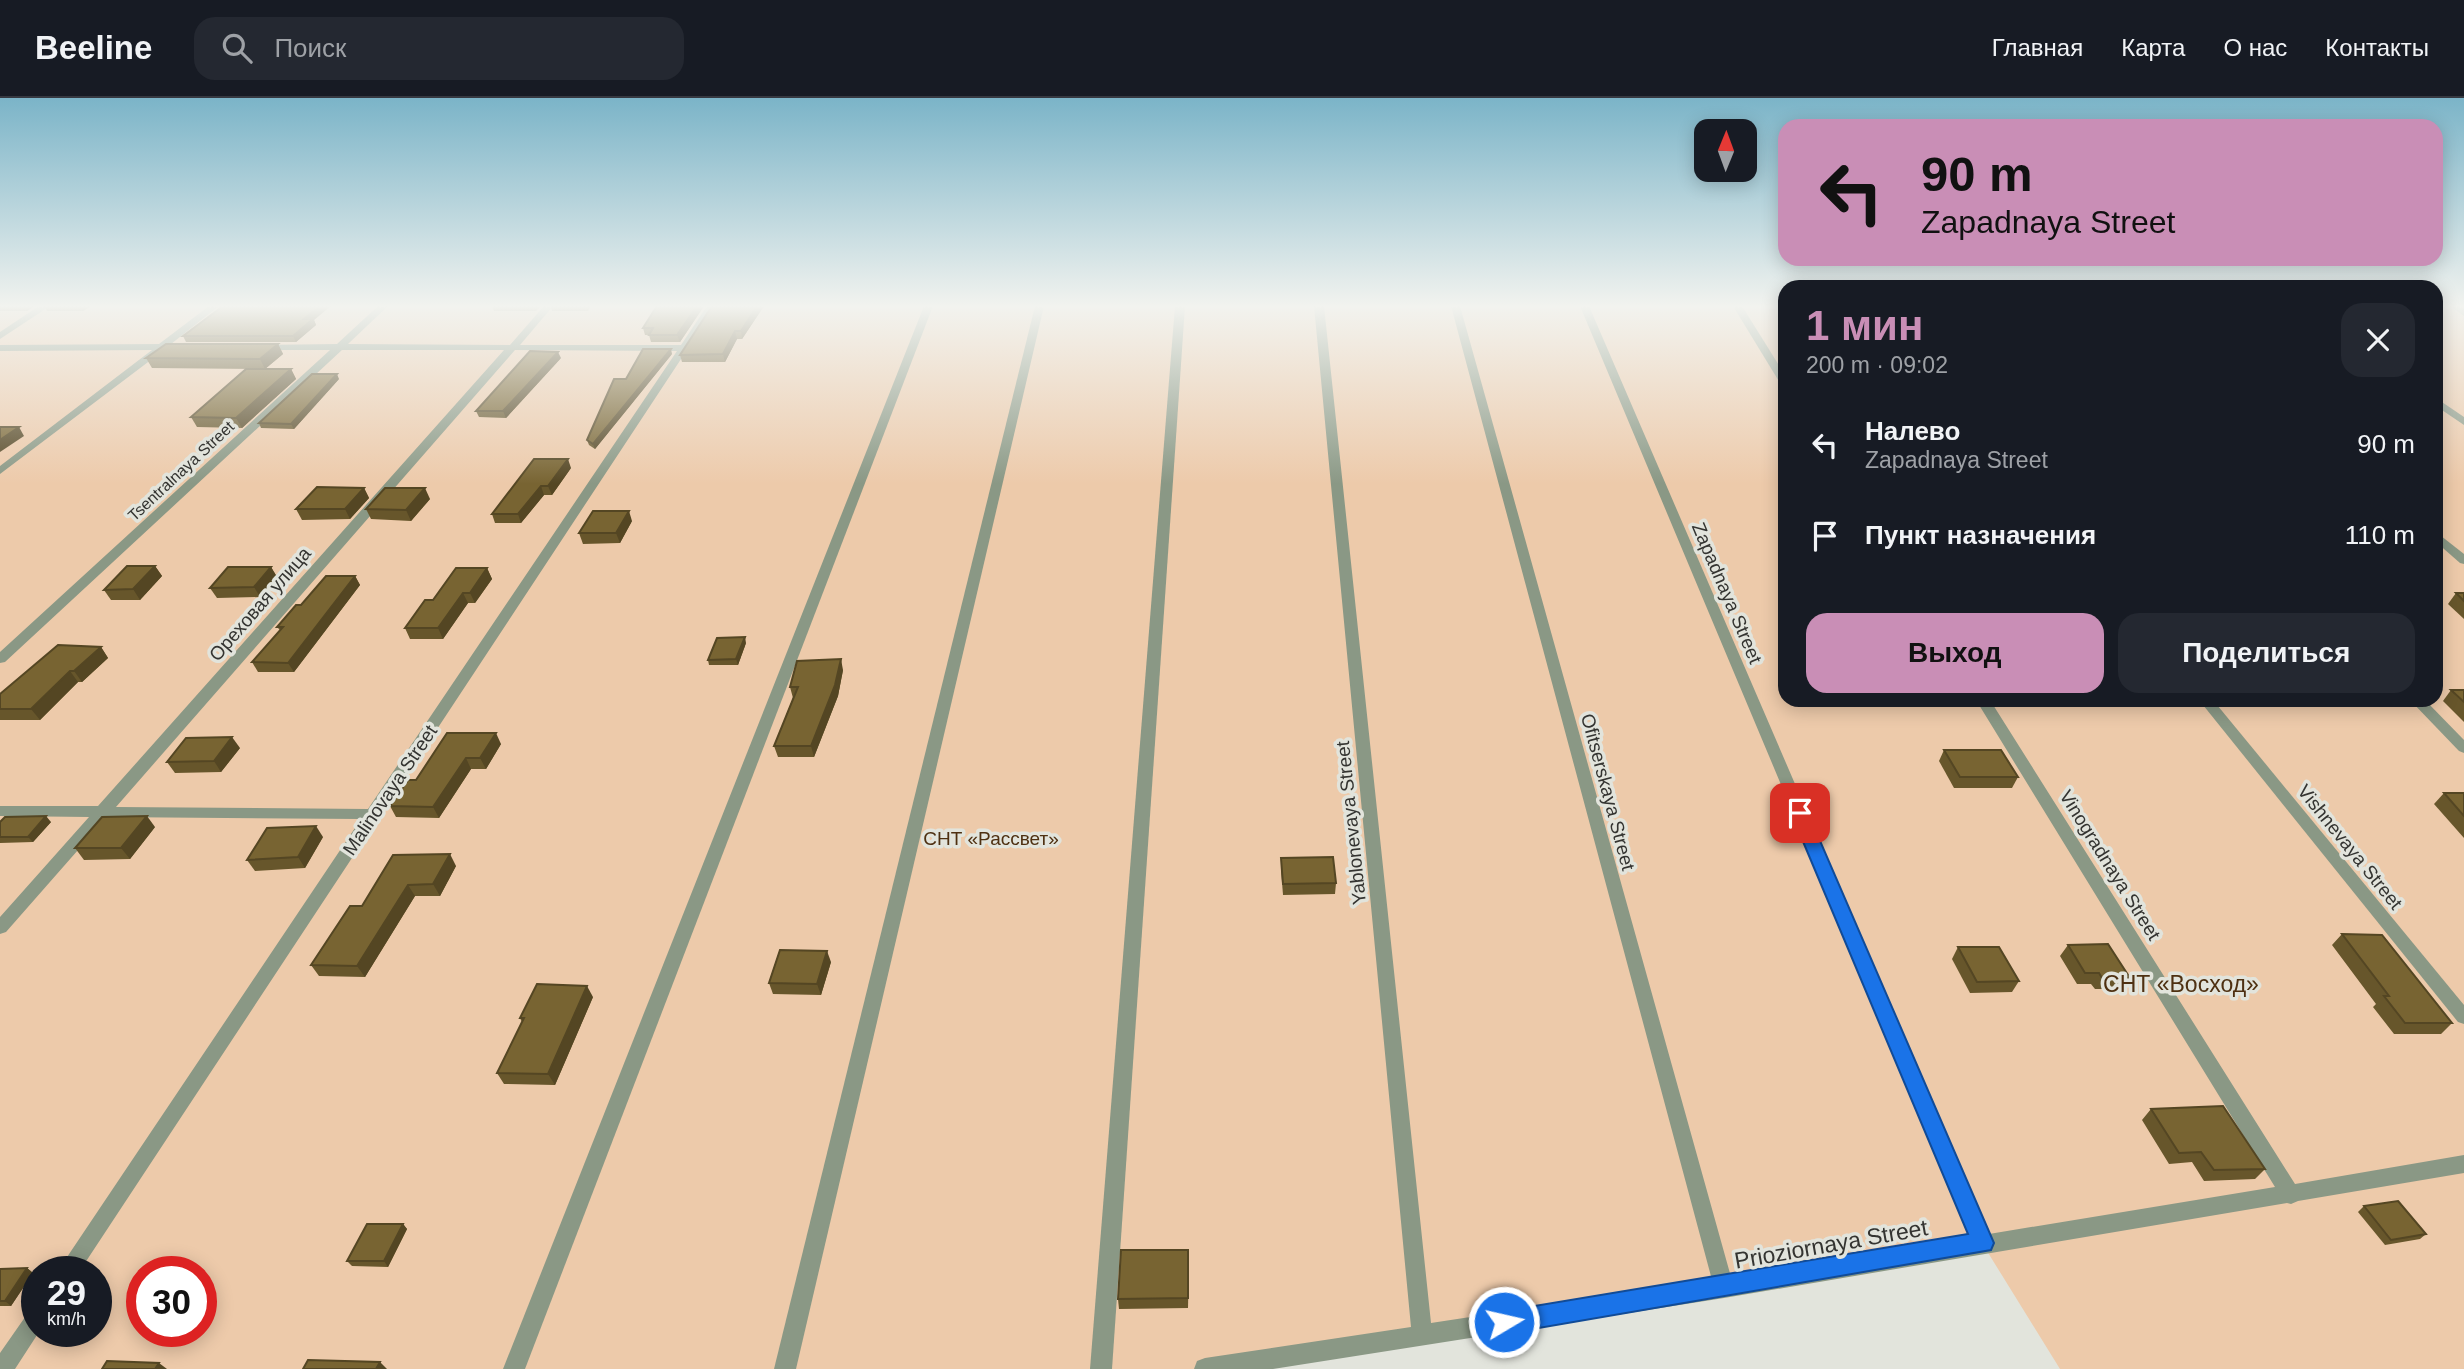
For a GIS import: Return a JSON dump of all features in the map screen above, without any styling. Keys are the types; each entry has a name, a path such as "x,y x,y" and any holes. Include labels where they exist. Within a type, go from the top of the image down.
{"street":[{"path":"0,471 137,365"},
{"name":"Tsentralnaya Street","path":"0,659 321,365"},
{"name":"Ореховая улица","path":"0,928 497,365"},
{"name":"Malinovaya Street","path":"77,1256 375,814 673,365"},
{"path":"514,1369 906,365"},
{"path":"785,1369 1026,365"},
{"path":"1101,1369 1176,365"},
{"name":"Yablonevaya Street","path":"1325,365 1422,1335"},
{"name":"Ofitserskaya Street","path":"1471,365 1724,1288"},
{"name":"Zapadnaya Street","path":"1609,365 1983,1243"},
{"path":"2443,406 2464,422"},
{"path":"2443,542 2464,560"},
{"name":"Vinogradnaya Street","path":"1987,707 2291,1195"},
{"name":"Vishnevaya Street","path":"2212,707 2464,1017"},
{"path":"2424,707 2464,748"},
{"path":"0,811 375,814"},
{"name":"Prioziornaya Street","path":"1205,1369 1724,1288 2464,1164"},
{"path":"2,1369 21,1341"}],"green space":[{"name":"СНТ «Рассвет»","path":"0,365 1778,365 1778,707 2443,707 2443,365 2464,365 2464,1369 2060,1369 1982,1243 1205,1369 0,1369"}],"building":[{"path":"517,365 546,365 503,411 476,411"},
{"path":"634,365 658,365 593,444 587,440 614,379 626,379"},
{"path":"246,369 291,369 236,418 191,417"},
{"path":"312,374 337,374 291,424 259,423"},
{"path":"0,427 19,427 0,440"},
{"path":"534,459 568,459 548,486 541,486 518,514 492,514"},
{"path":"317,487 364,488 345,509 296,509"},
{"path":"385,488 425,488 406,510 366,509"},
{"path":"593,511 629,511 616,533 579,533"},
{"path":"127,566 155,566 133,589 104,590"},
{"path":"228,567 271,567 254,587 210,588"},
{"path":"456,568 487,568 470,593 463,593 438,628 405,628 425,600 433,600"},
{"path":"326,576 355,576 288,663 252,662 283,627 277,627"},
{"path":"2456,593 2464,593 2464,601"},
{"path":"745,637 736,659 708,660 717,638"},
{"path":"58,645 101,647 74,671 70,671 31,709 0,709 0,694"},
{"path":"841,659 835,685 811,746 774,746 798,687 790,687 797,661"},
{"path":"2451,690 2464,690 2464,702"},
{"path":"447,733 496,733 480,758 466,758 433,807 390,806 408,780 416,780"},
{"path":"232,737 214,761 167,762 186,738"},
{"path":"1944,750 2001,750 2018,777 1960,777"},
{"path":"2444,793 2464,793 2464,816"},
{"path":"46,816 28,837 0,837 0,822 5,817"},
{"path":"147,816 121,848 75,848 102,817"},
{"path":"316,826 298,857 247,860 267,828"},
{"path":"450,854 433,884 408,885 357,966 311,965 350,906 362,906 393,855"},
{"path":"1333,857 1336,883 1283,884 1281,858"},
{"path":"2342,934 2382,935 2452,1023 2405,1023 2384,996 2389,996"},
{"path":"2108,944 2130,978 2102,978 2099,973 2085,973 2068,945"},
{"path":"1958,947 1999,947 2019,981 1977,982"},
{"path":"780,950 827,951 817,984 769,983"},
{"path":"537,984 587,986 548,1074 497,1073 524,1018 520,1018"},
{"path":"2223,1106 2265,1169 2214,1170 2201,1152 2179,1153 2151,1109"},
{"path":"2398,1201 2426,1234 2391,1240 2364,1206"},
{"path":"367,1224 403,1224 384,1261 347,1261"},
{"path":"1121,1250 1188,1250 1188,1298 1118,1299"},
{"path":"21,1268 21,1277 5,1301 0,1301 0,1269"},
{"path":"308,1360 380,1362 376,1369 303,1369"},
{"path":"107,1361 159,1363 155,1369 102,1369"}],"route":[{"path":"1504,1322 1724,1288 1983,1243 1800,813"}],"park label":[{"name":"СНТ «Восход»","path":"2181,984"}]}
